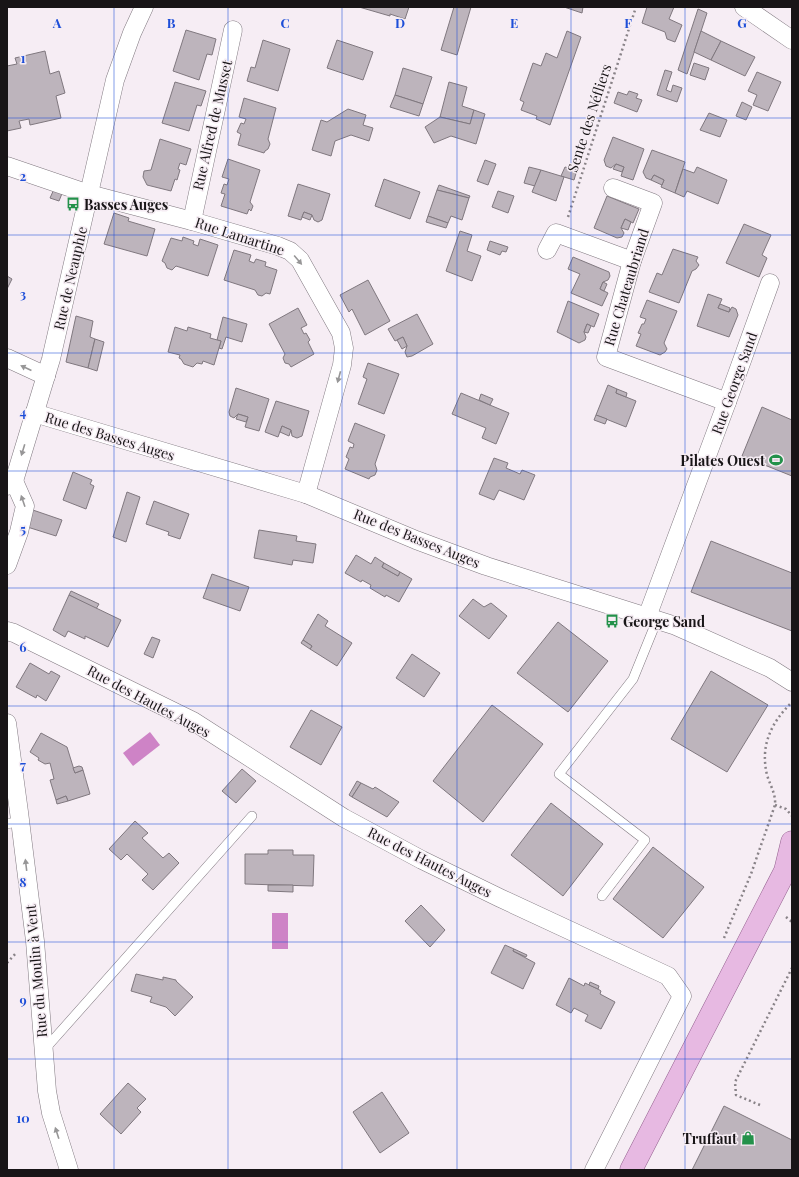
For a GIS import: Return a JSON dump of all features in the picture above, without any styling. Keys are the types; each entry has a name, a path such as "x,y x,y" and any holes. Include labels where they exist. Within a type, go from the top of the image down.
{"main road":[{"path":"631,1170 788,868 792,842"}],"street":[{"name":"Rue de Neauphle","path":"7,565 19,532 26,506 11,484 51,360 115,80 132,33 144,7"},
{"path":"744,7 792,40"},
{"name":"Rue Alfred de Musset","path":"192,221 233,30"},
{"name":"Rue Lamartine","path":"7,166 89,194 192,221 278,246 290,251 300,260 341,334 344,348 342,365 306,494"},
{"name":"Rue Chateaubriand","path":"613,188 653,203 632,261 606,357 727,402"},
{"path":"547,250 556,233 632,261"},
{"name":"Rue George Sand","path":"652,619 770,283"},
{"path":"7,358 46,376"},
{"name":"Rue des Basses Auges","path":"34,413 306,494 416,540 486,566 676,626 770,668 792,682"},
{"name":"Rue des Hautes Auges","path":"7,631 106,677 193,721 344,818 422,860 668,976 682,996 594,1170"},
{"name":"Rue du Moulin à Vent","path":"7,723 14,822 35,941 47,1091 51,1113 69,1170"}],"lane":[{"path":"602,896 645,840 559,774 633,679 652,619"},
{"path":"44,1050 252,816"}],"path":[{"name":"Sente des Néfliers","path":"562,235 636,7"},
{"path":"792,701 771,727 765,750 767,774 775,798 775,805 786,809 792,816"},
{"path":"786,917 792,922"},
{"path":"760,1105 736,1095 735,1082 792,968"}],"shaded area":[{"path":"150,732 160,745 133,766 123,753"},
{"path":"272,913 288,913 288,949 272,949"}],"building":[{"path":"359,7 409,7 405,19"},
{"path":"454,7 471,7 457,55 441,50"},
{"path":"564,7 583,7 582,13"},
{"path":"647,7 674,7 669,19 682,25 675,42 667,39 665,32 642,23"},
{"path":"698,9 707,13 687,74 678,70"},
{"path":"186,30 216,39 212,55 207,54 199,80 173,71"},
{"path":"567,31 581,37 550,125 536,119 537,116 521,110 524,102 520,100 533,63 541,66 546,53 557,58"},
{"path":"701,31 721,41 711,60 694,52"},
{"path":"263,40 290,49 278,91 247,81 251,67 255,68"},
{"path":"337,40 373,52 363,80 327,68"},
{"path":"721,41 755,57 745,76 711,60"},
{"path":"45,51 50,74 59,71 65,93 56,96 61,118 30,125 29,119 19,121 21,128 7,131 7,66 17,64 15,58"},
{"path":"694,63 709,68 705,80 690,75"},
{"path":"403,68 432,77 423,104 395,95"},
{"path":"665,70 672,72 666,90 671,92 673,85 682,88 677,102 657,95"},
{"path":"757,72 781,82 768,111 753,105 757,95 748,91"},
{"path":"175,82 206,91 201,106 197,105 189,131 162,123"},
{"path":"449,82 467,87 462,106 474,110 470,124 440,117"},
{"path":"629,91 638,94 636,98 642,100 637,112 614,103 618,92 627,95"},
{"path":"395,95 423,104 419,116 390,107"},
{"path":"244,98 276,108 268,139 270,144 264,153 238,145 241,134 237,132 241,123 244,124 246,119 239,117"},
{"path":"742,102 752,107 746,120 736,116"},
{"path":"348,109 366,115 363,125 373,128 369,141 351,135 335,141 331,156 312,150 321,120 327,122"},
{"path":"474,110 485,114 476,144 451,136 434,143 425,127 440,117 470,124"},
{"path":"709,113 727,120 720,137 700,130"},
{"path":"613,137 644,149 633,180 621,176 624,167 616,164 611,168 606,166 604,160"},
{"path":"160,139 191,149 186,165 180,163 178,169 180,170 177,180 175,179 171,191 147,185 143,177 144,171 151,170"},
{"path":"652,150 685,162 675,193 661,187 664,180 654,175 651,180 646,178 643,172"},
{"path":"228,159 260,170 250,202 253,206 251,211 249,209 247,214 221,206 225,194 221,193 224,184 227,185 229,179 222,177"},
{"path":"485,160 496,164 488,185 477,181"},
{"path":"616,164 624,167 622,172 613,169"},
{"path":"529,167 541,170 535,186 524,183"},
{"path":"565,167 577,170 574,180 561,176"},
{"path":"697,167 727,180 718,204 687,191 684,197 675,193 683,169 694,173"},
{"path":"541,170 564,177 556,201 532,192"},
{"path":"654,175 664,180 662,185 651,180"},
{"path":"384,179 420,192 410,219 375,206"},
{"path":"298,184 330,194 322,220 318,222 314,220 312,215 304,212 301,220 288,216"},
{"path":"439,185 470,196 469,198 437,190"},
{"path":"55,187 63,191 59,201 50,198"},
{"path":"437,190 469,198 462,220 451,216 448,223 428,216"},
{"path":"498,191 514,196 508,213 492,207"},
{"path":"607,196 639,209 633,223 625,219 621,228 624,233 622,237 617,238 594,228"},
{"path":"304,212 312,215 310,220 302,217"},
{"path":"114,213 129,218 128,221 155,229 147,256 104,244"},
{"path":"428,216 448,223 446,228 426,222"},
{"path":"625,219 631,222 628,230 621,228"},
{"path":"744,224 771,235 762,255 767,258 759,277 726,263"},
{"path":"460,231 472,235 467,251 481,256 472,281 446,271"},
{"path":"183,237 194,241 193,244 198,246 200,239 218,245 208,276 176,266 172,270 167,268 165,263 162,261 171,238 182,241"},
{"path":"490,241 508,247 506,252 502,251 500,255 487,250"},
{"path":"673,249 698,257 696,261 699,265 692,271 679,303 649,292 657,273 662,275"},
{"path":"234,250 251,255 249,261 254,263 256,259 266,262 265,266 277,270 270,294 266,293 262,296 258,295 255,290 224,280"},
{"path":"573,257 609,272 610,276 608,280 603,282 600,289 608,293 602,306 571,293 580,274 568,269"},
{"path":"7,276 12,279 7,289"},
{"path":"368,280 390,321 365,335 352,309 349,312 340,295"},
{"path":"603,282 607,284 604,291 600,289"},
{"path":"708,294 722,299 718,308 729,312 732,307 736,309 738,315 729,337 697,326"},
{"path":"647,300 677,311 664,343 667,349 660,355 636,346 641,334 638,333 646,319 640,317"},
{"path":"568,301 599,314 594,327 587,324 584,332 586,337 585,340 579,343 557,332"},
{"path":"720,304 730,308 729,312 718,308"},
{"path":"298,308 307,325 301,328 310,340 308,342 314,354 291,367 289,364 285,363 283,358 285,354 269,324"},
{"path":"417,314 433,344 412,356 407,357 405,352 407,346 403,337 395,341 388,329"},
{"path":"76,316 93,321 90,337 95,339 88,368 66,362"},
{"path":"223,317 247,324 242,342 226,337 222,349 219,348 221,341 217,340"},
{"path":"587,324 591,326 588,333 584,332"},
{"path":"175,327 187,331 188,327 211,334 210,338 221,341 214,365 203,361 202,364 197,363 193,367 184,364 179,358 180,355 168,352"},
{"path":"403,337 407,346 402,349 397,340"},
{"path":"95,339 104,342 97,371 88,368"},
{"path":"368,363 399,374 384,414 358,404 367,379 363,377"},
{"path":"608,385 617,389 616,393 636,401 626,427 596,415"},
{"path":"236,388 269,399 259,431 245,427 248,417 238,414 234,418 230,416 229,412"},
{"path":"617,389 627,393 626,397 616,393"},
{"path":"461,393 509,413 496,444 482,438 486,428 452,414"},
{"path":"481,394 493,399 490,405 479,400"},
{"path":"276,401 309,411 302,436 297,438 292,436 291,430 282,426 278,437 265,432"},
{"path":"762,407 792,420 792,476 742,456"},
{"path":"238,414 248,417 246,422 236,419"},
{"path":"596,415 607,419 605,424 594,420"},
{"path":"355,423 385,435 375,464 377,470 375,475 369,479 345,469 349,459 346,457 350,447 353,448 354,444 348,441"},
{"path":"282,426 291,430 289,436 280,432"},
{"path":"494,458 508,463 506,468 520,474 522,470 535,475 524,500 499,490 494,500 479,494"},
{"path":"73,472 92,480 90,484 94,486 86,509 63,500"},
{"path":"127,492 140,497 126,542 113,537"},
{"path":"154,501 189,514 180,539 168,535 169,532 146,524"},
{"path":"27,508 62,520 56,536 21,525"},
{"path":"259,530 297,536 296,541 316,544 313,563 293,560 292,565 254,558"},
{"path":"711,541 792,573 792,631 691,592"},
{"path":"356,555 371,564 375,557 384,563 382,567 398,576 400,572 412,579 399,602 386,595 385,597 370,588 371,585 362,580 361,582 345,573"},
{"path":"384,563 400,572 398,576 382,567"},
{"path":"212,574 249,587 240,611 203,598"},
{"path":"71,591 99,604 96,609 69,595"},
{"path":"69,595 121,620 108,647 85,636 85,639 68,631 65,637 53,630"},
{"path":"473,599 484,607 491,603 507,616 489,639 459,616"},
{"path":"318,614 328,621 325,626 352,643 337,666 310,649 312,646 303,640"},
{"path":"558,622 608,661 568,712 517,673"},
{"path":"152,637 160,640 153,658 144,654"},
{"path":"303,640 312,646 310,649 301,643"},
{"path":"412,654 440,673 424,697 396,678"},
{"path":"30,663 49,674 51,671 60,676 46,701 37,695 36,698 16,687"},
{"path":"711,671 768,705 727,772 671,739"},
{"path":"492,705 543,744 483,822 433,781"},
{"path":"311,710 342,727 321,765 290,747"},
{"path":"41,733 67,747 75,773 83,770 90,794 68,801 66,796 56,800 50,780 54,779 50,763 45,764 38,760 39,758 30,752"},
{"path":"79,766 82,767 83,770 75,773 73,768"},
{"path":"242,769 256,781 236,803 222,791"},
{"path":"357,781 361,783 352,797 349,795"},
{"path":"361,783 373,789 375,787 399,802 387,817 352,797"},
{"path":"66,796 68,801 57,804 56,800"},
{"path":"551,803 603,844 563,896 511,855"},
{"path":"135,821 148,833 142,838 163,858 169,853 179,863 153,890 142,880 148,874 127,854 121,860 109,849"},
{"path":"653,847 704,887 663,938 613,899"},
{"path":"268,850 293,850 293,855 314,855 313,886 245,884 245,854 268,854"},
{"path":"268,885 293,885 293,892 268,891"},
{"path":"421,905 445,930 430,947 405,921"},
{"path":"505,945 514,949 513,951 535,963 523,989 491,973"},
{"path":"514,949 527,955 526,957 513,951"},
{"path":"136,974 163,980 163,977 176,980 193,997 175,1016 166,1007 150,1002 152,997 131,991"},
{"path":"569,978 584,986 585,983 598,989 601,991 600,994 615,1002 601,1029 585,1021 588,1015 574,1008 571,1013 556,1005"},
{"path":"590,982 599,986 598,989 589,985"},
{"path":"128,1083 146,1099 137,1108 141,1112 121,1134 100,1114"},
{"path":"382,1092 409,1133 380,1153 353,1112"},
{"name":"Truffaut","path":"724,1106 792,1140 792,1170 692,1170"}],"place":[{"name":"Basses Auges","path":"73,204"},
{"name":"Pilates Ouest","path":"776,460"},
{"name":"George Sand","path":"612,621"},
{"name":"Truffaut","path":"748,1138"}]}
